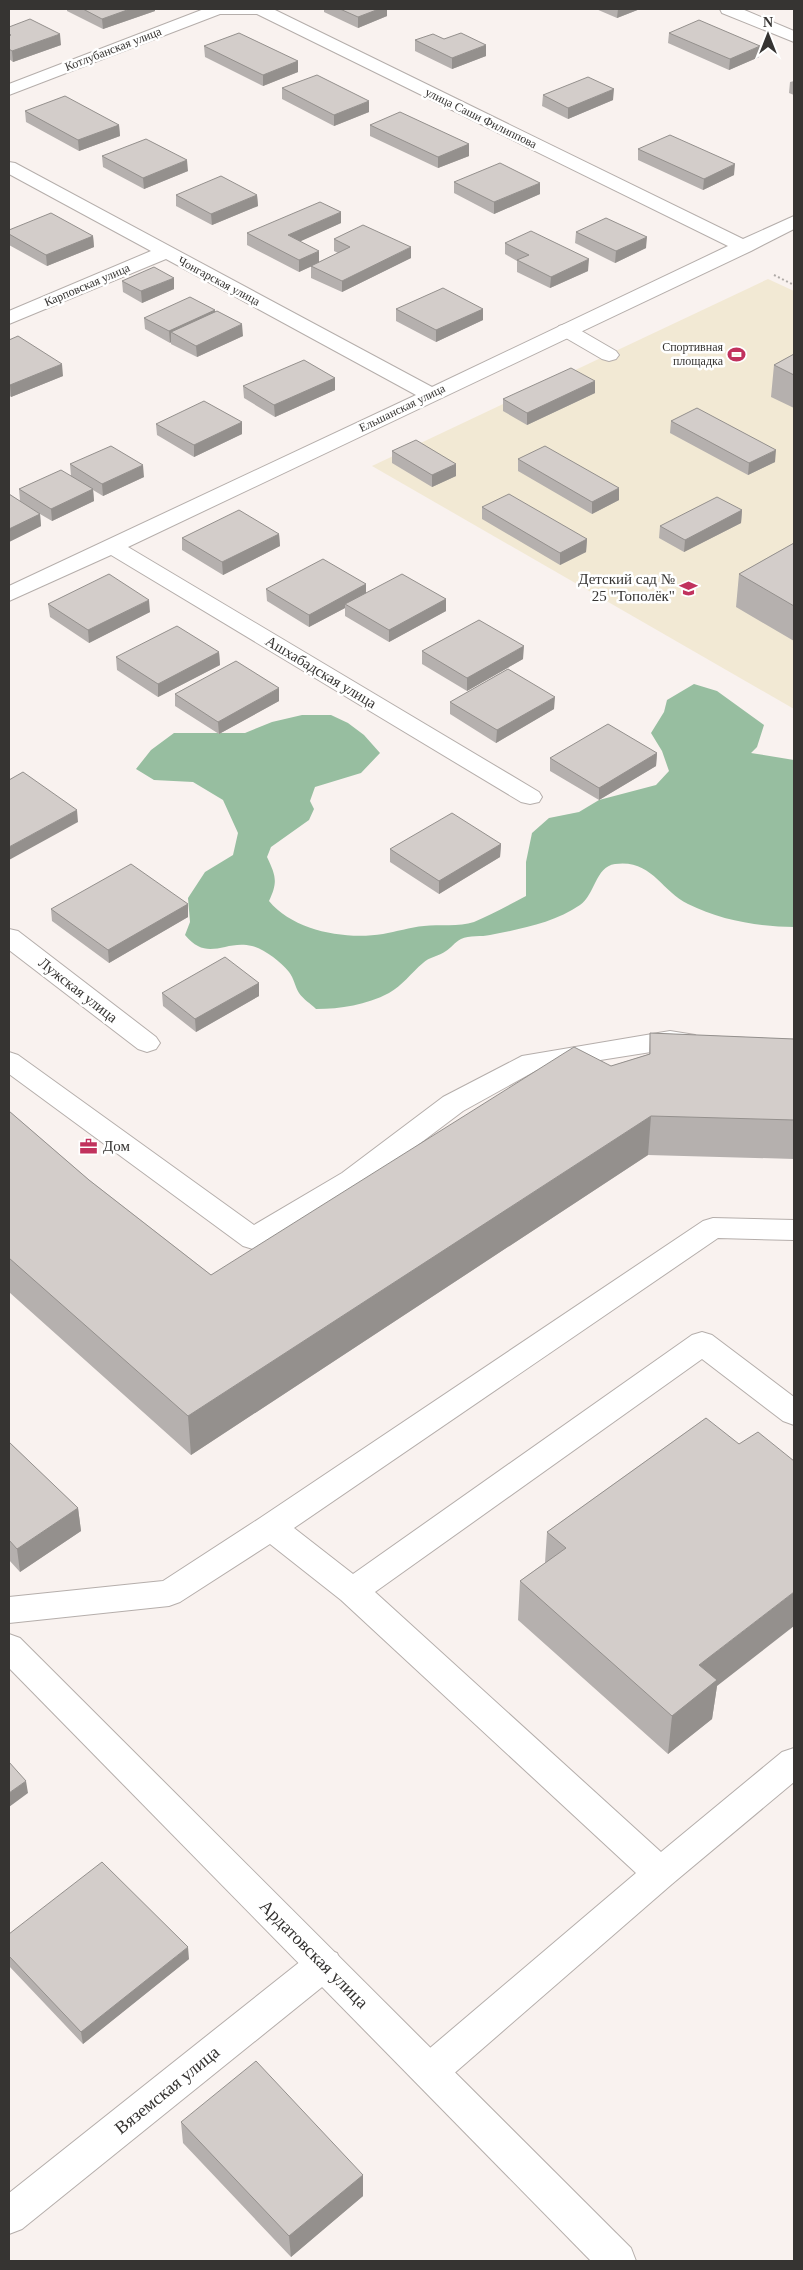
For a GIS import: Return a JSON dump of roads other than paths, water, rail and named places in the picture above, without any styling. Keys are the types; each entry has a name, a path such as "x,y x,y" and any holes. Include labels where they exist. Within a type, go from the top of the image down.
{"street":[{"name":"Котлубанская улица","path":"9,90 216,9"},
{"name":"улица Саши Филиппова","path":"216,9 260,9 744,247"},
{"path":"728,9 794,37"},
{"name":"Чонгарская улица","path":"9,167 430,394"},
{"name":"Ельшанская улица","path":"9,594 112,547 794,222"},
{"name":"Карповская улица","path":"9,318 166,252"},
{"path":"566,330 608,355"},
{"name":"Ашхабадская улица","path":"112,547 530,797"},
{"name":"Лужская улица","path":"9,937 147,1043"},
{"path":"9,1061 252,1239 352,1180 453,1104 530,1062 670,1040 708,1041"},
{"path":"9,1610 169,1593 271,1527 713,1228 794,1230"},
{"path":"352,1592 702,1343 794,1413"},
{"path":"271,1527 352,1592 660,1873"},
{"name":"Ардатовская улица","path":"9,1647 617,2261"},
{"path":"430,2071 660,1873 794,1762"},
{"name":"Вяземская улица","path":"9,2216 324,1964"}],"place":[{"name":"Спортивная площадка","path":"737,354"},
{"name":"Детский сад № 25 \"Тополёк\"","path":"689,588"},
{"name":"Дом","path":"89,1146"}]}
